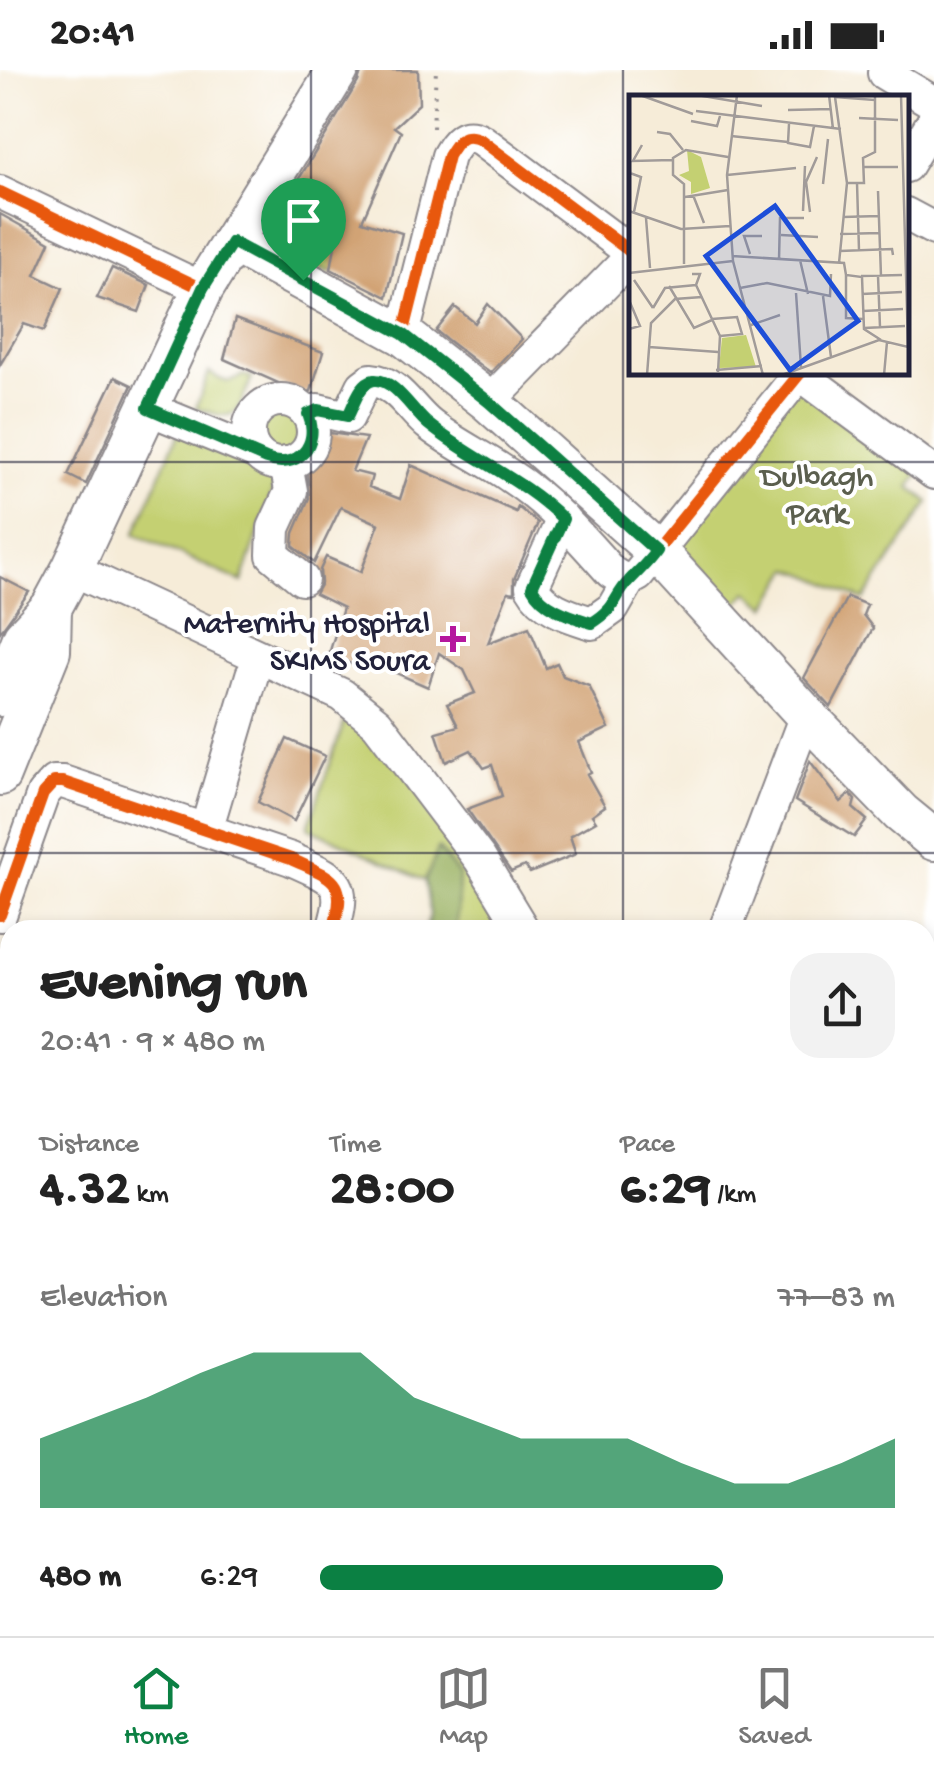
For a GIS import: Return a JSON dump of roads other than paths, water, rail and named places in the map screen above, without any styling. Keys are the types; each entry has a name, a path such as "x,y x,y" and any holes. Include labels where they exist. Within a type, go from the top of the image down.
{"main road":[{"path":"0,696 24,638 51,608 72,569 203,288 338,70"},
{"path":"232,242 403,334 489,402 643,566 806,714 934,840"},
{"path":"0,775 50,652 51,608"}],"street":[{"path":"884,72 934,103"},
{"path":"909,161 934,120"},
{"path":"403,334 448,156 463,136 481,140 629,252"},
{"path":"0,192 203,288"},
{"path":"909,216 934,228"},
{"path":"489,402 629,257"},
{"path":"563,519 532,587 537,597 561,612 592,623 614,608 643,566 799,375"},
{"path":"804,375 934,474"},
{"path":"308,414 318,410 348,416 363,386 371,380 382,381 429,425 511,476 563,519 620,579 643,566"},
{"path":"148,408 271,458 296,460 310,445 313,435 308,414 292,402 271,402 261,406 250,424 252,444 271,458 291,491 274,528 272,556 302,579"},
{"path":"72,569 342,695 360,707 377,723 480,859 517,920"},
{"path":"206,830 252,676"},
{"path":"730,920 806,714"},
{"path":"0,915 42,794 54,782 74,784 291,859 332,880 340,889 342,899 336,920"}],"place":[{"name":"Maternity Hospital SKIMS Soura","path":"453,639"}],"park label":[{"name":"Dulbagh Park","path":"817,492"}]}
